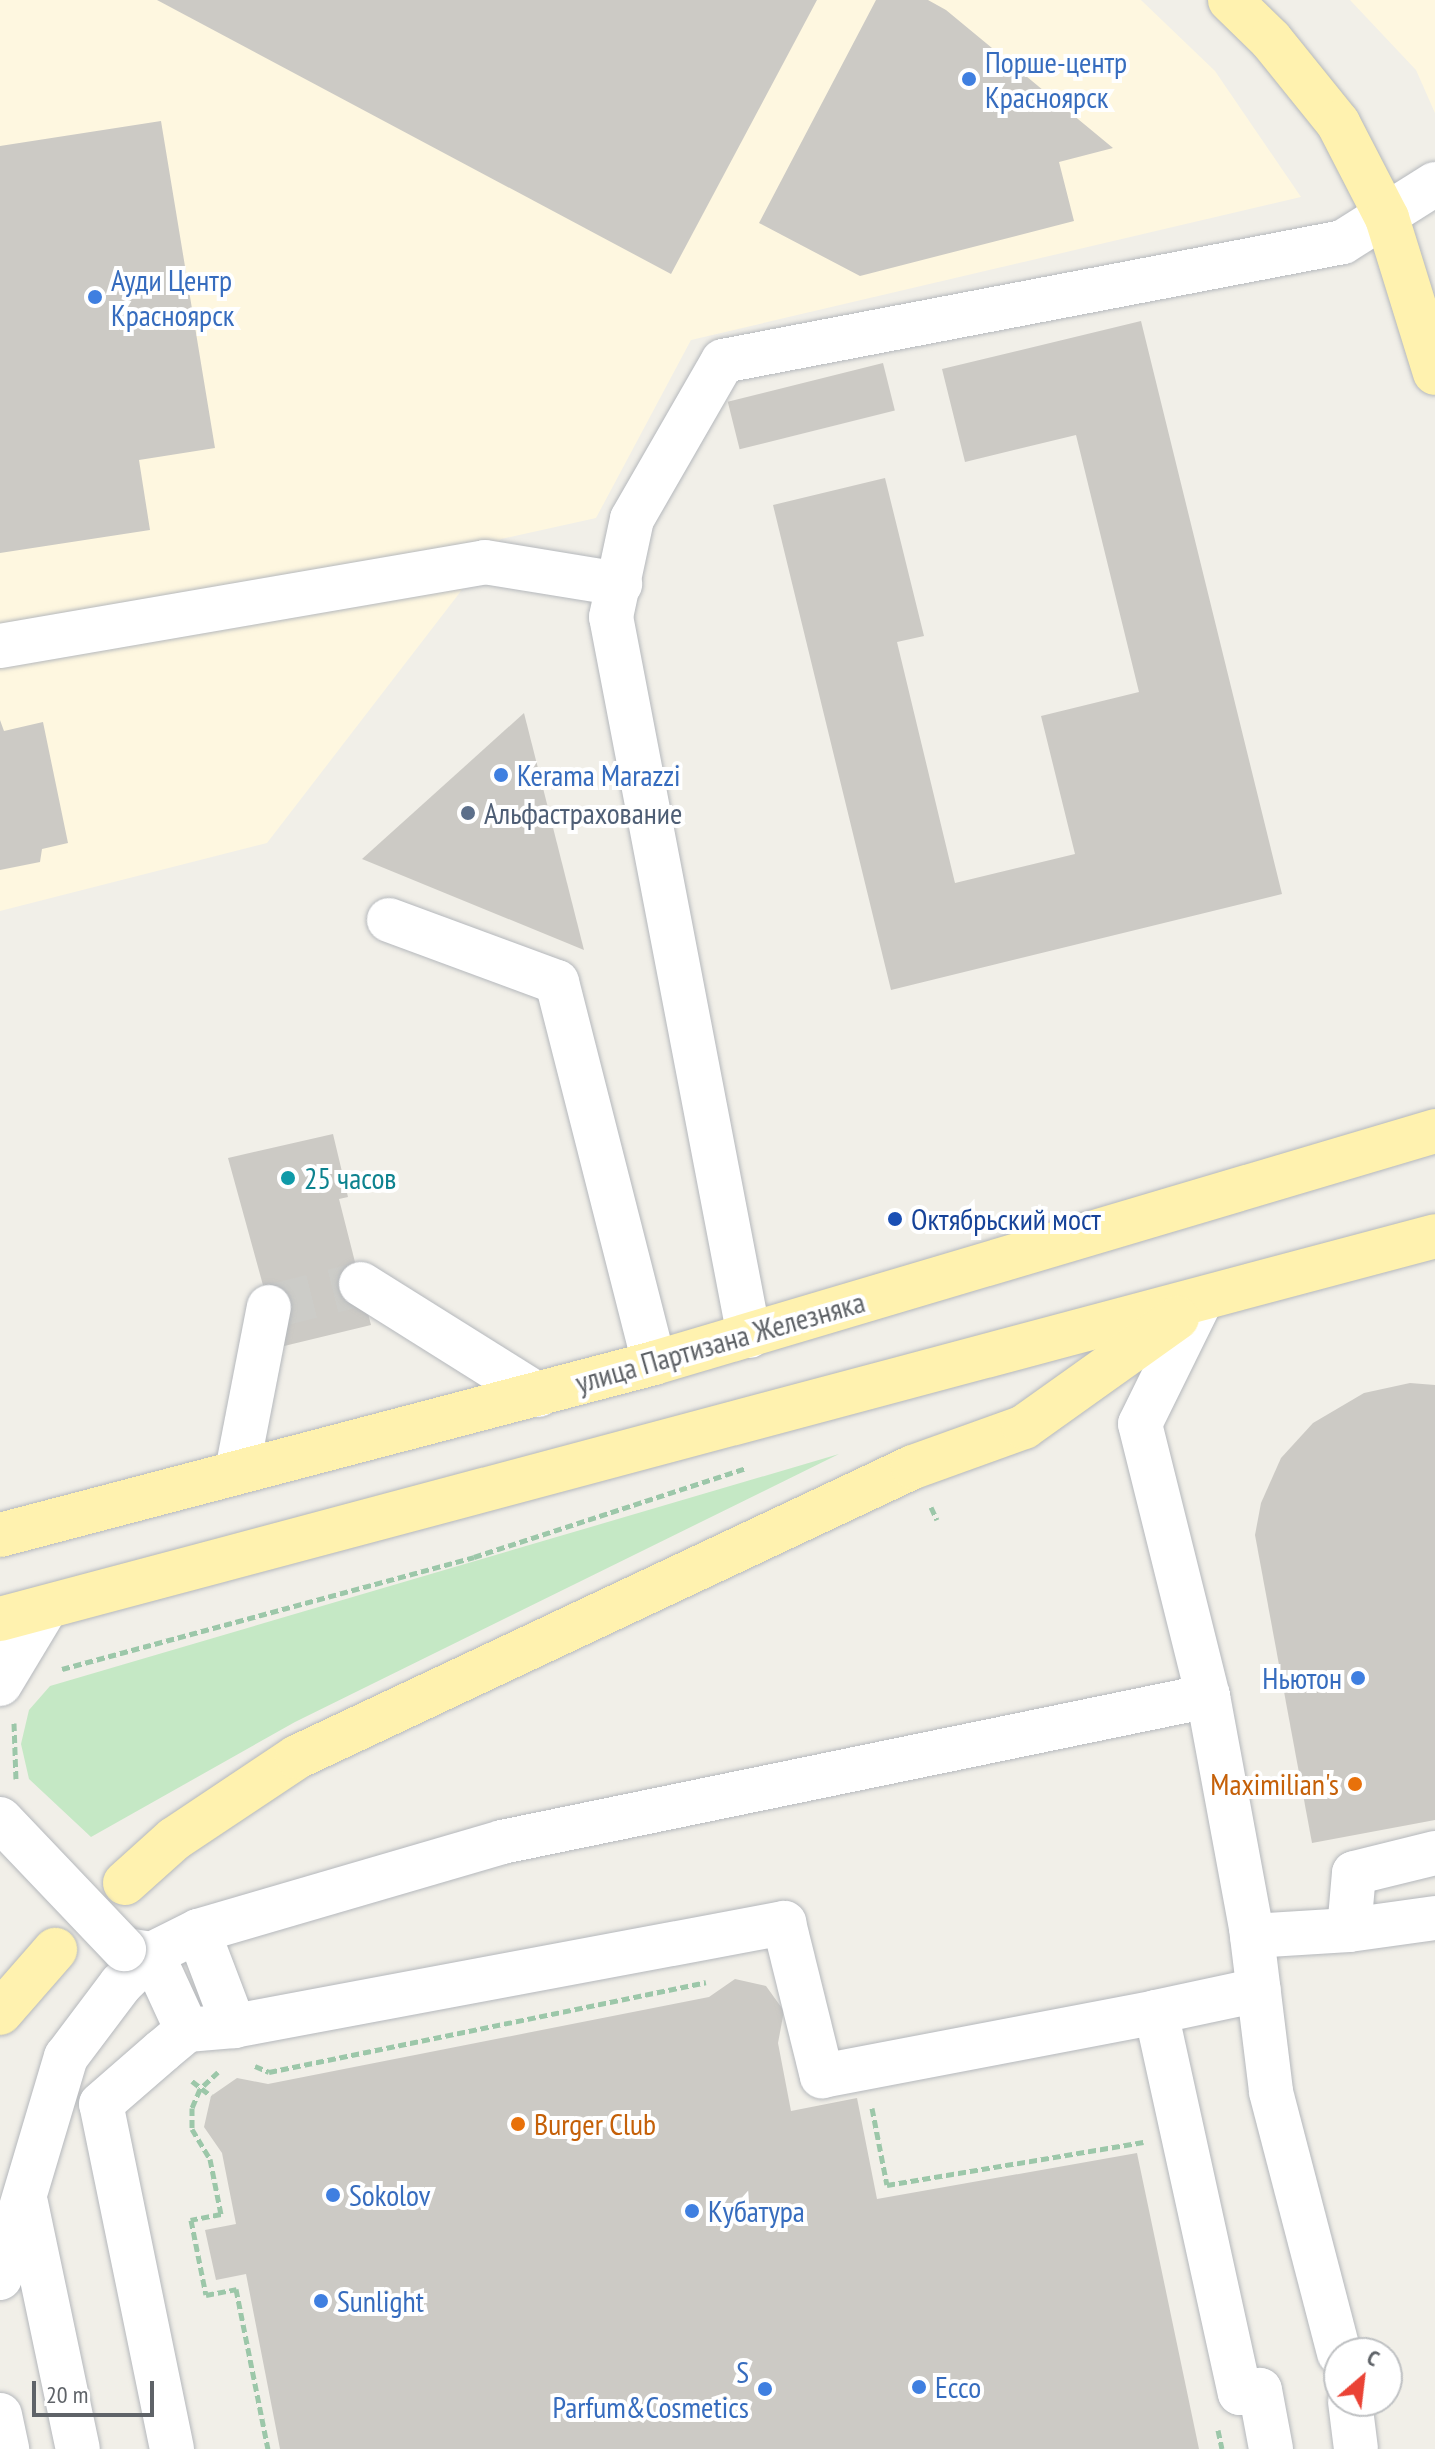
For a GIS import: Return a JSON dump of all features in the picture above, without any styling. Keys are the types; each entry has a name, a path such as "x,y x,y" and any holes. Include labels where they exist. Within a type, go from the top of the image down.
{"main road":[{"path":"1230,0 1271,40 1338,123 1387,218 1435,373"},
{"path":"1417,1136 1435,1105"},
{"name":"улица Партизана Железняка","path":"0,1535 654,1363 1417,1136"},
{"path":"0,1619 1435,1236"},
{"path":"125,1883 174,1839 297,1757 913,1467 1024,1427 1201,1300"},
{"path":"0,2013 55,1950"}],"lane":[{"path":"749,1336 611,617 632,519 723,361 1343,242 1387,218 1435,184"},
{"path":"0,646 485,562 620,584"},
{"path":"389,920 557,982 654,1363"},
{"path":"361,1284 538,1395"},
{"path":"1201,1300 1140,1424 1208,1696 1252,1936 1271,2092 1335,2337"},
{"path":"237,1471 269,1307"},
{"path":"10,1696 45,1609"},
{"path":"0,2278 66,2057 121,1984 138,1952 198,1931 502,1842 1208,1696"},
{"path":"10,1802 138,1952 187,2030 239,2046 784,1923 822,2076 1259,1990"},
{"path":"1349,1930 1354,1873 1435,1853"},
{"path":"1252,1936 1349,1930 1435,1918"},
{"path":"198,1931 239,2046"},
{"path":"1156,2012 1240,2393 1260,2390 1271,2449"},
{"path":"101,2104 187,2030"},
{"path":"66,2057 101,2104 172,2449"},
{"path":"24,2197 78,2449"},
{"path":"0,2415 7,2449"},
{"path":"1352,2417 1356,2449"}],"path":[{"path":"55,1673 65,1666 474,1557 758,1464"},
{"path":"913,1467 937,1520"},
{"path":"10,1696 14,1776 10,1802"},
{"path":"239,2046 269,2072 702,1986 713,1975"},
{"path":"225,2070 200,2089 192,2129 210,2159 221,2214 191,2220 206,2295 236,2289 268,2449"},
{"path":"200,2089 211,2096"},
{"path":"870,2098 887,2185 1157,2140"},
{"path":"1217,2425 1222,2449"}],"shaded area":[{"path":"0,0 1141,0 1215,71 1301,197 691,340 596,518 501,539 267,843 0,911"},
{"path":"1350,0 1435,0 1435,113 1416,70"}],"green space":[{"path":"839,1454 295,1722 91,1837 29,1779 21,1744 29,1710 50,1686"}],"building":[{"path":"157,0 817,0 671,274"},
{"path":"876,0 928,0 946,10 1113,148 1059,162 1074,221 860,276 759,223"},
{"name":"Ауди Центр Красноярск","path":"161,121 215,448 139,460 150,530 0,553 0,146"},
{"path":"1141,321 1282,894 891,990 773,505 885,478 924,636 897,642 955,883 1075,854 1041,716 1139,692 1076,435 965,462 942,369"},
{"path":"883,363 895,411 740,449 728,402"},
{"path":"524,713 584,950 362,859"},
{"path":"0,720 4,731 43,722 68,843 42,849 40,862 0,870"},
{"path":"333,1134 348,1197 339,1199 371,1325 280,1347 228,1158"},
{"name":"Ньютон","path":"1410,1383 1435,1385 1435,1820 1312,1843 1255,1535 1261,1503 1281,1458 1313,1423 1364,1393"},
{"name":"Кубатура","path":"735,1979 766,1986 784,2011 778,2043 791,2111 857,2098 877,2199 1137,2153 1199,2449 280,2449 246,2274 216,2280 205,2230 236,2224 222,2153 204,2127 211,2096 237,2078 268,2084 709,1997"}],"tunnel":[{"path":"269,1307 361,1284"}],"place":[{"name":"Порше-центр Красноярск","path":"969,79"},
{"name":"Ауди Центр Красноярск","path":"95,297"},
{"name":"Kerama Marazzi","path":"501,775"},
{"name":"Альфастрахование","path":"468,813"},
{"name":"25 часов","path":"288,1178"},
{"name":"Октябрьский мост","path":"895,1219"},
{"name":"Ньютон","path":"1358,1678"},
{"name":"Maximilian's","path":"1355,1784"},
{"name":"Burger Club","path":"518,2124"},
{"name":"Sokolov","path":"333,2195"},
{"name":"Кубатура","path":"692,2211"},
{"name":"Sunlight","path":"321,2301"},
{"name":"Ecco","path":"919,2387"},
{"name":"S Parfum&Cosmetics","path":"765,2389"}]}
